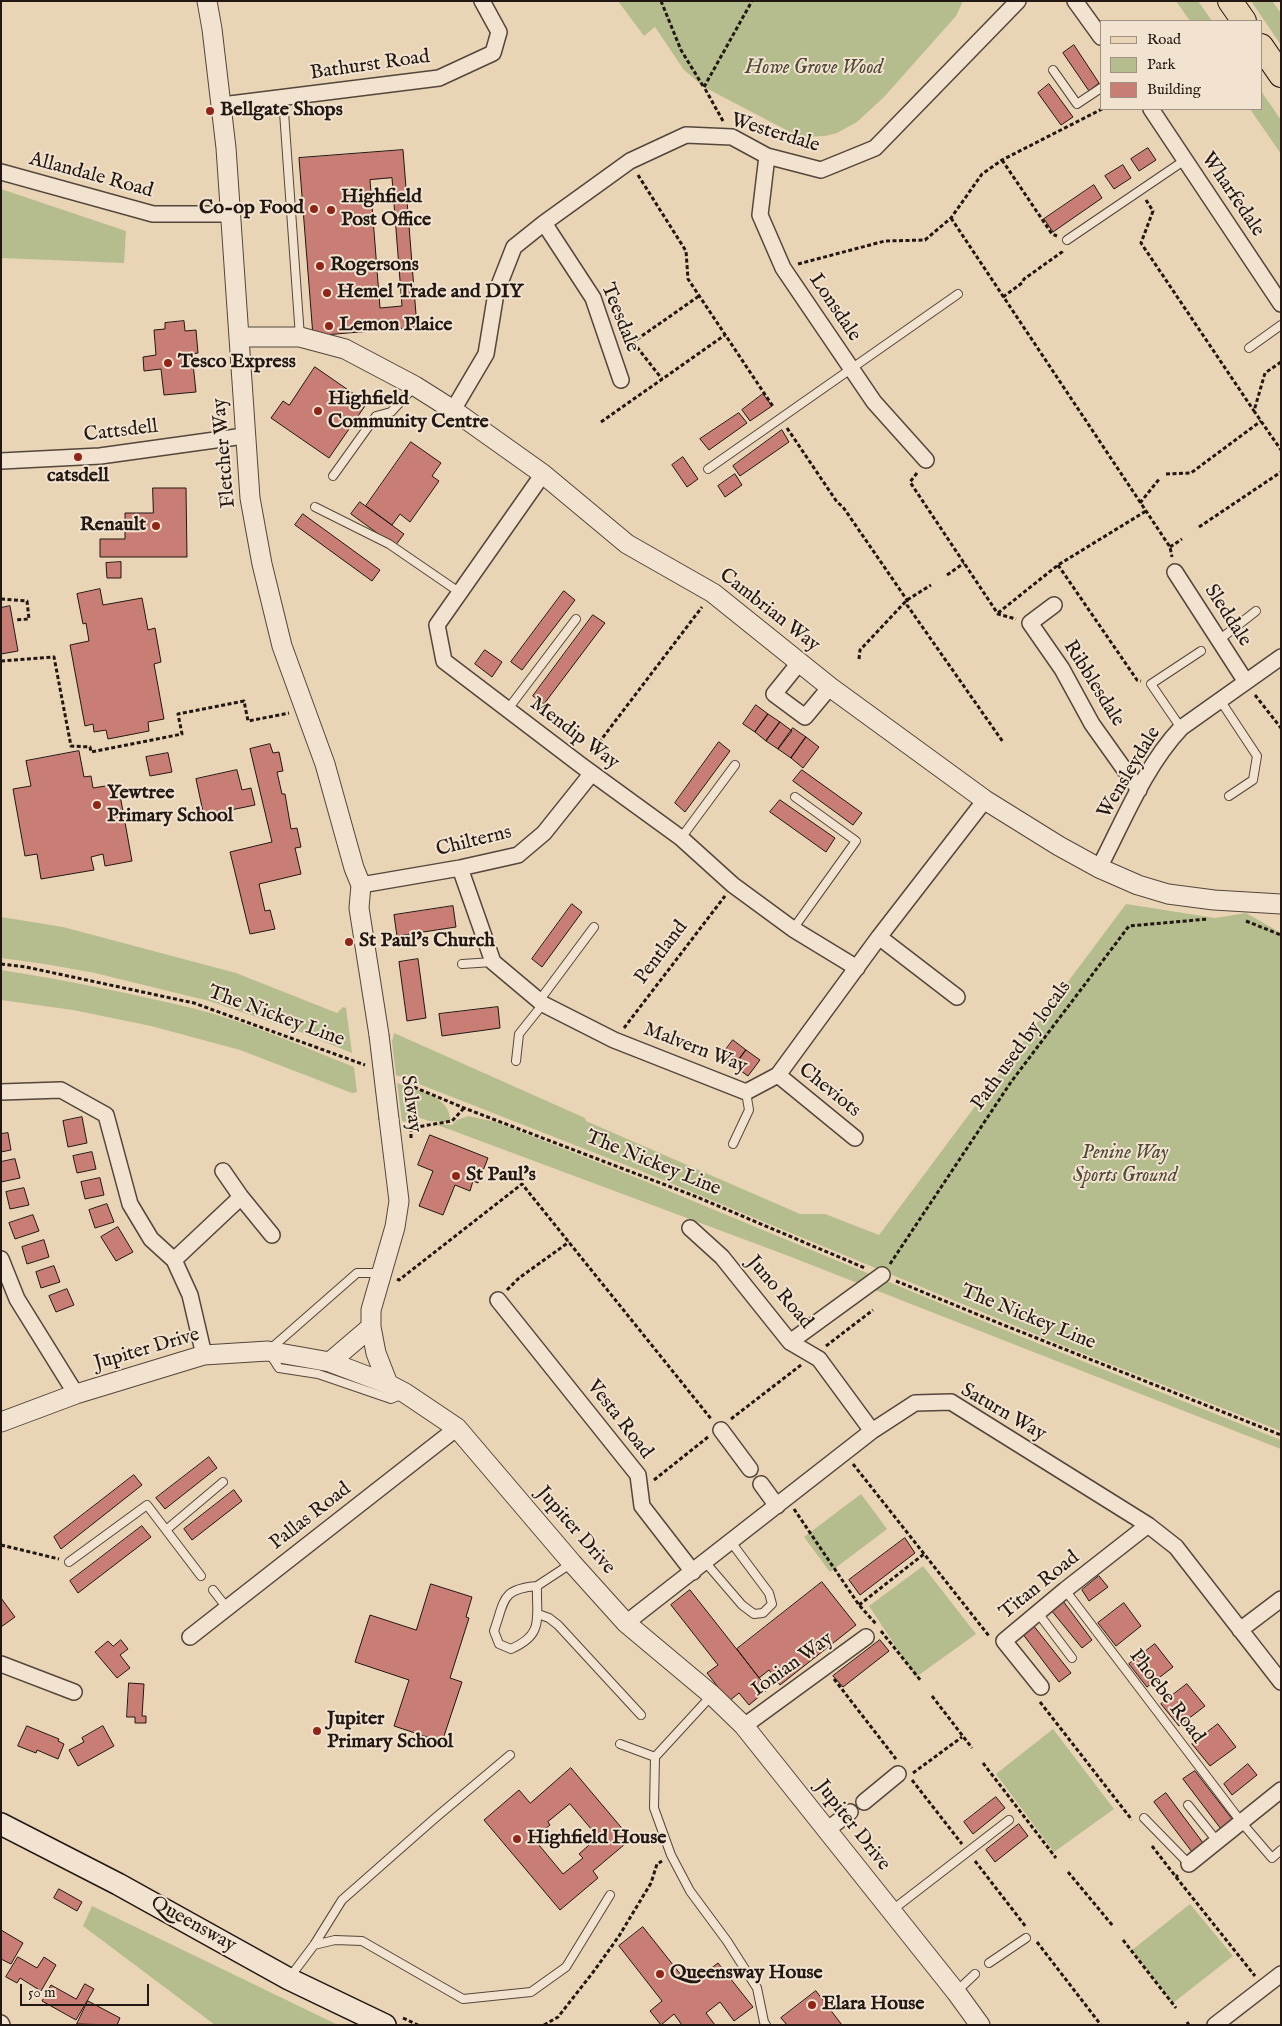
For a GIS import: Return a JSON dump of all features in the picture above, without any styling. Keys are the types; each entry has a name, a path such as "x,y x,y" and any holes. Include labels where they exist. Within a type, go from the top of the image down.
{"main road":[{"path":"1230,1 1243,20"},
{"path":"1262,47 1281,75"},
{"name":"Queensway","path":"1,1824 118,1884 289,1979 385,2025"}],"street":[{"name":"Fletcher Way","path":"207,1 222,105 231,214 244,436 250,498 262,564 282,646 327,771 354,868 361,885"},
{"name":"Bathurst Road","path":"222,105 439,78 493,53 499,32 482,1"},
{"name":"Westerdale","path":"453,410 486,354 496,293 514,247 544,223 630,161 686,135 732,137 767,156 821,170 875,148 1018,1"},
{"path":"1075,1 1100,36"},
{"name":"Wharfedale","path":"1152,110 1281,304"},
{"name":"Lonsdale","path":"767,156 760,215 783,268 874,402 926,460"},
{"name":"Allandale Road","path":"1,172 153,214 231,214"},
{"name":"Teesdale","path":"544,223 593,298 621,380"},
{"name":"Cambrian Way","path":"239,337 300,337 345,349 415,386 453,410 543,474 627,544 712,593 830,687 986,800 1058,846 1099,868 1138,885 1168,894 1214,900 1281,904"},
{"name":"Cattsdell","path":"1,461 100,456 244,436"},
{"name":"Mendip Way","path":"543,474 437,625 444,661 587,770 681,838 733,885 793,929 858,968"},
{"name":"Sleddale","path":"1175,572 1246,682"},
{"path":"1030,623 1054,605"},
{"name":"Ribblesdale","path":"1030,623 1062,669 1092,724 1140,790"},
{"name":"Wensleydale","path":"1099,868 1167,743 1180,728 1281,657"},
{"path":"799,663 774,694 805,717 830,687"},
{"name":"Chilterns","path":"361,885 460,868 518,855 544,833 587,770"},
{"name":"Malvern Way","path":"493,962 541,1002 614,1040 746,1092 778,1075 880,937 986,800"},
{"path":"460,868 493,962"},
{"name":"Solway","path":"361,885 359,908 379,1035 399,1201 395,1227 371,1310 371,1327 376,1353 388,1384"},
{"path":"880,937 957,996"},
{"name":"Cheviots","path":"778,1075 855,1138"},
{"path":"1,1092 61,1090 106,1115 130,1204 151,1239 174,1260 190,1295 204,1355"},
{"path":"223,1171 240,1197 272,1235"},
{"path":"174,1260 240,1197"},
{"name":"Juno Road","path":"690,1228 722,1257 790,1342 819,1359 872,1431"},
{"path":"1,1258 17,1299 76,1394"},
{"path":"790,1342 882,1275"},
{"name":"Vesta Road","path":"498,1300 638,1475 642,1506 693,1572"},
{"path":"330,1362 371,1327"},
{"name":"Jupiter Drive","path":"1,1422 76,1394 204,1355 268,1351 330,1362 388,1384 405,1393 457,1428 572,1563 626,1623 712,1695 744,1726 956,1992 980,2025"},
{"name":"Saturn Way","path":"626,1623 706,1563 872,1431 915,1404 951,1402 1148,1525 1176,1548 1281,1682"},
{"name":"Pallas Road","path":"190,1637 457,1428"},
{"path":"720,1430 750,1469"},
{"path":"761,1484 782,1502"},
{"name":"Titan Road","path":"1041,1687 1004,1641 1148,1525"},
{"path":"1240,1630 1281,1599"},
{"name":"Ionian Way","path":"744,1726 866,1637"},
{"path":"1,1664 74,1692"},
{"path":"864,1802 898,1774"},
{"path":"1189,1864 1281,1790"},
{"path":"827,1830 850,1812"},
{"path":"1215,2025 1281,1974"}],"lane":[{"path":"1053,70 1078,104 1100,89"},
{"path":"283,98 300,337"},
{"path":"1067,240 1185,160"},
{"path":"708,469 958,294"},
{"path":"1249,348 1281,325"},
{"path":"333,476 376,416 391,412 415,386"},
{"path":"315,507 388,544 459,592"},
{"path":"1219,640 1256,612"},
{"path":"508,709 576,620"},
{"path":"1180,728 1151,684 1201,650"},
{"path":"1220,700 1257,756 1253,780 1229,796"},
{"path":"681,838 735,765"},
{"path":"793,929 856,841 795,797"},
{"path":"516,1060 519,1034 594,927"},
{"path":"462,964 493,962"},
{"path":"733,1144 749,1110 746,1092"},
{"path":"383,1272 357,1273 268,1351 279,1368 318,1374 391,1399 405,1393"},
{"path":"166,1530 223,1482"},
{"path":"69,1562 147,1505 201,1576"},
{"path":"706,1563 742,1605 754,1614 763,1612 772,1604 769,1593 731,1542"},
{"path":"537,1586 537,1624 532,1636 511,1649 499,1644 494,1631 506,1596 513,1590 537,1586 572,1563"},
{"path":"213,1590 227,1608"},
{"name":"Phoebe Road","path":"1065,1590 1242,1823 1272,1858 1281,1850"},
{"path":"1038,1613 1072,1658"},
{"path":"538,1614 549,1618 558,1625 640,1715"},
{"path":"712,1695 655,1757 654,1808 671,1855 690,1891 727,1941 757,1988 766,2025"},
{"path":"620,1744 655,1757"},
{"path":"289,1979 314,1945 342,1900 510,1755"},
{"path":"1188,1804 1218,1841"},
{"path":"1144,1818 1189,1864"},
{"path":"891,1911 1009,1820"},
{"path":"314,1945 335,1940 362,1941 464,1999 530,1992 566,1967 610,1895"},
{"path":"989,1963 1026,1938"},
{"path":"956,1992 975,1974"}],"path":[{"path":"661,1 682,50 732,137"},
{"path":"704,87 752,1"},
{"path":"783,268 886,241 925,240 951,218 982,174 1002,160 1100,110"},
{"path":"1002,160 1052,234 1067,240 1062,252 1024,279 1022,283 1003,297"},
{"path":"630,161 686,251 688,279 837,502 843,507 1003,742"},
{"path":"1140,191 1153,211 1141,244 1281,450"},
{"path":"951,218 1170,547 1175,572"},
{"path":"613,356 699,296"},
{"path":"601,422 725,334"},
{"path":"633,342 662,379"},
{"path":"1254,411 1265,373 1281,362"},
{"path":"1166,474 1191,473 1261,421"},
{"path":"926,460 910,482 998,614 1030,623"},
{"path":"1199,527 1281,472"},
{"path":"1140,503 1160,478"},
{"path":"998,614 1058,564 1146,511"},
{"path":"1170,547 1182,539"},
{"path":"947,575 964,563"},
{"path":"1058,564 1137,680 1151,684"},
{"path":"859,659 860,650 907,600 931,585"},
{"path":"587,770 712,593"},
{"path":"1,598 26,601 29,619 15,620"},
{"path":"1,661 54,657 71,746 90,748 91,752 182,734 178,714 244,701 248,721 304,710"},
{"path":"1246,682 1281,728"},
{"name":"Pentland","path":"614,1040 733,885"},
{"name":"Path used by locals","path":"882,1275 1011,1082 1129,926 1216,918"},
{"name":"The Nickey Line","path":"1,964 26,967 194,1003 372,1068"},
{"name":"The Nickey Line","path":"399,1080 464,1108 688,1194 996,1322 1281,1435"},
{"path":"394,1152 410,1151 411,1128 452,1121 464,1108"},
{"path":"383,1272 400,1280 522,1184 720,1430"},
{"path":"498,1300 519,1278 569,1242"},
{"path":"882,1275 901,1244"},
{"path":"640,1491 874,1310"},
{"path":"782,1502 859,1605 867,1612 921,1681"},
{"path":"1,1545 69,1562"},
{"path":"859,1605 924,1554"},
{"path":"932,1696 972,1748"},
{"path":"898,1774 909,1776 962,1737"},
{"path":"983,1762 1056,1858"},
{"path":"544,2025 558,2017 594,1971 651,1883 657,1864 671,1855"},
{"path":"1068,1872 1113,1926"},
{"path":"1176,1877 1263,1987"},
{"path":"1123,1940 1176,2008"}],"green space":[{"name":"Howe Grove Wood","path":"618,1 963,1 956,16 884,97 857,122 837,133 825,136 804,137 792,133 704,87 684,70 655,27 644,36"},
{"path":"1176,1 1198,1 1211,20 1189,20"},
{"path":"1251,1 1272,1 1281,13 1281,45"},
{"path":"1262,92 1281,120 1281,154 1251,110 1262,110"},
{"path":"1,189 126,231 124,263 1,258"},
{"name":"Penine Way Sports Ground","path":"1126,904 1215,918 1246,913 1281,933 1281,1431 1064,1346 641,1171 396,1075 392,1042 394,1033 585,1118 586,1121 800,1214 825,1214 879,1235"},
{"path":"1,917 63,927 236,973 337,1013 343,1007 346,1008 352,1053 295,1030 209,1001 95,973 1,958"},
{"path":"1,970 121,992 192,1008 233,1020 354,1067 357,1092 352,1093 240,1050 151,1026 73,1010 1,1000"},
{"path":"397,1083 439,1100 449,1113 450,1122 429,1121 409,1114 406,1122 402,1121"},
{"path":"468,1116 496,1122 647,1182 1017,1335 1281,1440 1281,1449 786,1255 435,1124 452,1125 457,1120"},
{"path":"861,1494 887,1529 830,1572 804,1537"},
{"path":"923,1566 976,1634 916,1677 869,1606"},
{"path":"1053,1729 1114,1809 1054,1852 996,1774"},
{"path":"1190,1904 1233,1956 1173,2003 1132,1950"},
{"path":"92,1906 338,2025 215,2025 83,1926"}],"building":[{"path":"1074,45 1099,83 1089,91 1063,53"},
{"path":"1049,84 1073,117 1061,125 1038,93"},
{"path":"1148,148 1156,160 1139,171 1131,159"},
{"path":"403,150 417,327 313,336 299,158","holes":["392,178 402,306 380,308 370,180"]},
{"path":"1123,165 1131,178 1114,189 1105,176"},
{"path":"1094,185 1102,198 1053,232 1044,219"},
{"name":"Tesco Express","path":"184,321 185,331 196,330 198,353 192,354 196,392 164,395 161,369 144,371 143,357 156,355 154,330 165,329 165,323"},
{"name":"Highfield Community Centre","path":"315,367 367,403 329,458 271,418 283,401 289,405"},
{"path":"763,394 772,406 750,421 742,410"},
{"path":"739,413 747,423 709,450 700,439"},
{"path":"782,430 789,442 740,476 733,466"},
{"path":"411,442 441,463 432,476 439,481 410,522 400,514 392,525 366,506"},
{"path":"683,457 698,479 687,487 672,465"},
{"path":"735,474 742,485 725,497 718,486"},
{"name":"Renault","path":"153,488 186,488 187,557 100,557 100,539 125,539 125,513 153,513"},
{"path":"360,502 404,534 395,546 351,514"},
{"path":"303,514 380,570 372,581 295,525"},
{"path":"121,562 121,578 107,578 106,563"},
{"path":"100,589 103,605 142,598 148,630 155,628 161,662 154,664 164,719 148,722 149,731 108,739 106,730 94,732 93,724 85,726 70,645 89,641 86,623 83,624 77,594"},
{"path":"564,591 575,600 522,670 511,662"},
{"path":"10,606 18,651 1,654 1,608"},
{"path":"593,615 605,623 544,704 533,696"},
{"path":"485,650 502,662 492,677 475,664"},
{"path":"756,705 768,714 755,732 743,724"},
{"path":"768,714 780,722 766,741 755,732"},
{"path":"780,722 792,731 778,749 766,741"},
{"path":"793,728 806,737 791,758 778,749"},
{"path":"806,737 819,747 803,768 791,758"},
{"path":"719,742 730,751 685,812 675,803"},
{"path":"270,744 273,753 279,752 283,771 277,772 282,794 285,794 291,829 297,828 301,847 295,848 301,874 259,884 265,911 270,910 275,929 250,934 230,852 272,842 250,749"},
{"path":"79,751 84,777 91,776 93,788 118,784 132,861 105,866 103,854 91,857 94,870 41,879 37,854 25,856 13,789 31,786 26,761"},
{"path":"168,753 172,772 150,776 146,757"},
{"path":"237,770 242,790 251,788 255,805 226,811 227,817 205,821 196,779"},
{"path":"802,770 862,813 853,825 793,781"},
{"path":"780,800 835,838 826,852 770,812"},
{"path":"572,904 582,912 542,967 532,959"},
{"path":"453,906 456,927 397,936 394,915"},
{"path":"418,959 426,1018 407,1021 399,962"},
{"path":"498,1007 500,1028 442,1036 439,1014"},
{"path":"733,1040 746,1050 734,1066 721,1056"},
{"path":"746,1050 760,1060 748,1076 734,1066"},
{"path":"82,1117 87,1143 68,1147 63,1121"},
{"path":"8,1133 11,1150 1,1152 1,1134"},
{"name":"St Paul's","path":"430,1135 488,1158 478,1183 473,1181 470,1191 455,1185 443,1215 419,1206 433,1171 418,1165"},
{"path":"92,1152 96,1169 77,1173 73,1156"},
{"path":"15,1159 20,1178 1,1182 1,1162"},
{"path":"100,1178 104,1195 85,1199 81,1182"},
{"path":"24,1188 29,1205 10,1209 6,1192"},
{"path":"107,1204 114,1222 95,1228 89,1210"},
{"path":"33,1215 39,1231 15,1239 9,1223"},
{"path":"118,1227 133,1252 116,1261 101,1237"},
{"path":"44,1240 49,1257 27,1264 22,1247"},
{"path":"54,1266 60,1282 41,1288 36,1272"},
{"path":"67,1289 74,1305 56,1312 49,1296"},
{"path":"209,1457 217,1468 165,1509 156,1498"},
{"path":"134,1475 142,1485 61,1549 54,1537"},
{"path":"234,1490 242,1501 192,1540 184,1529"},
{"path":"142,1526 151,1537 78,1593 70,1581"},
{"path":"905,1538 915,1553 860,1595 849,1580"},
{"path":"1099,1576 1108,1587 1089,1601 1082,1590"},
{"path":"822,1582 856,1625 780,1685 769,1670 759,1678 737,1649"},
{"path":"431,1584 472,1597 466,1617 469,1618 450,1678 462,1682 442,1742 394,1726 409,1680 355,1662 370,1615 416,1630"},
{"path":"690,1590 768,1689 749,1705 739,1693 729,1701 707,1673 718,1665 671,1605"},
{"path":"1,1598 15,1617 1,1627"},
{"path":"1063,1601 1092,1640 1082,1648 1051,1610"},
{"path":"1124,1603 1141,1626 1116,1646 1098,1623"},
{"path":"1033,1625 1071,1673 1059,1682 1022,1633"},
{"path":"121,1640 128,1649 120,1655 130,1668 117,1678 95,1652 108,1641 113,1646"},
{"path":"880,1640 889,1651 843,1687 833,1676"},
{"path":"1155,1644 1173,1667 1147,1687 1129,1664"},
{"path":"129,1683 144,1684 142,1716 146,1716 146,1723 135,1723 135,1717 127,1717"},
{"path":"1187,1684 1205,1706 1179,1726 1161,1704"},
{"path":"1218,1724 1236,1747 1210,1766 1192,1744"},
{"path":"27,1726 59,1739 58,1741 64,1744 58,1759 37,1750 36,1753 18,1746"},
{"path":"103,1726 114,1746 78,1766 69,1750 84,1742 82,1738"},
{"path":"1248,1764 1257,1775 1232,1795 1224,1784"},
{"name":"Highfield House","path":"571,1768 631,1839 593,1871 598,1878 560,1910 484,1820 519,1790 530,1803","holes":["570,1804 598,1837 579,1854 583,1858 563,1874 534,1839 550,1825 548,1822"]},
{"path":"1195,1771 1233,1820 1221,1829 1183,1779"},
{"path":"1166,1793 1203,1843 1192,1852 1154,1802"},
{"path":"996,1797 1005,1808 973,1834 964,1822"},
{"path":"1019,1824 1028,1836 995,1862 986,1850"},
{"path":"59,1889 82,1902 77,1911 54,1898"},
{"name":"Queensway House","path":"643,1927 689,1985 718,1963 753,2007 734,2021 720,2002 706,2013 715,2025 682,2025 674,2014 661,2025 650,2011 662,2001 619,1946"},
{"path":"1,1930 23,1943 11,1964 1,1959"},
{"path":"18,1957 37,1968 44,1957 56,1965 41,1991 20,1978 17,1983 6,1977"},
{"path":"85,1984 94,1989 76,2020 42,2001 51,1985 76,1999"},
{"name":"Elara House","path":"816,1991 842,2025 787,2025 781,2018"},
{"path":"88,2001 120,2018 117,2025 77,2024"}],"place":[{"name":"Bellgate Shops","path":"210,111"},
{"name":"Co-op Food","path":"314,209"},
{"name":"Highfield Post Office","path":"331,210"},
{"name":"Rogersons","path":"320,266"},
{"name":"Hemel Trade and DIY","path":"327,293"},
{"name":"Lemon Plaice","path":"329,326"},
{"name":"Tesco Express","path":"168,363"},
{"name":"Highfield Community Centre","path":"318,411"},
{"name":"catsdell","path":"78,457"},
{"name":"Renault","path":"156,526"},
{"name":"Yewtree Primary School","path":"97,805"},
{"name":"St Paul's Church","path":"349,942"},
{"name":"St Paul's","path":"456,1176"},
{"name":"Jupiter Primary School","path":"317,1731"},
{"name":"Highfield House","path":"517,1839"},
{"name":"Queensway House","path":"660,1974"},
{"name":"Elara House","path":"812,2005"}]}
